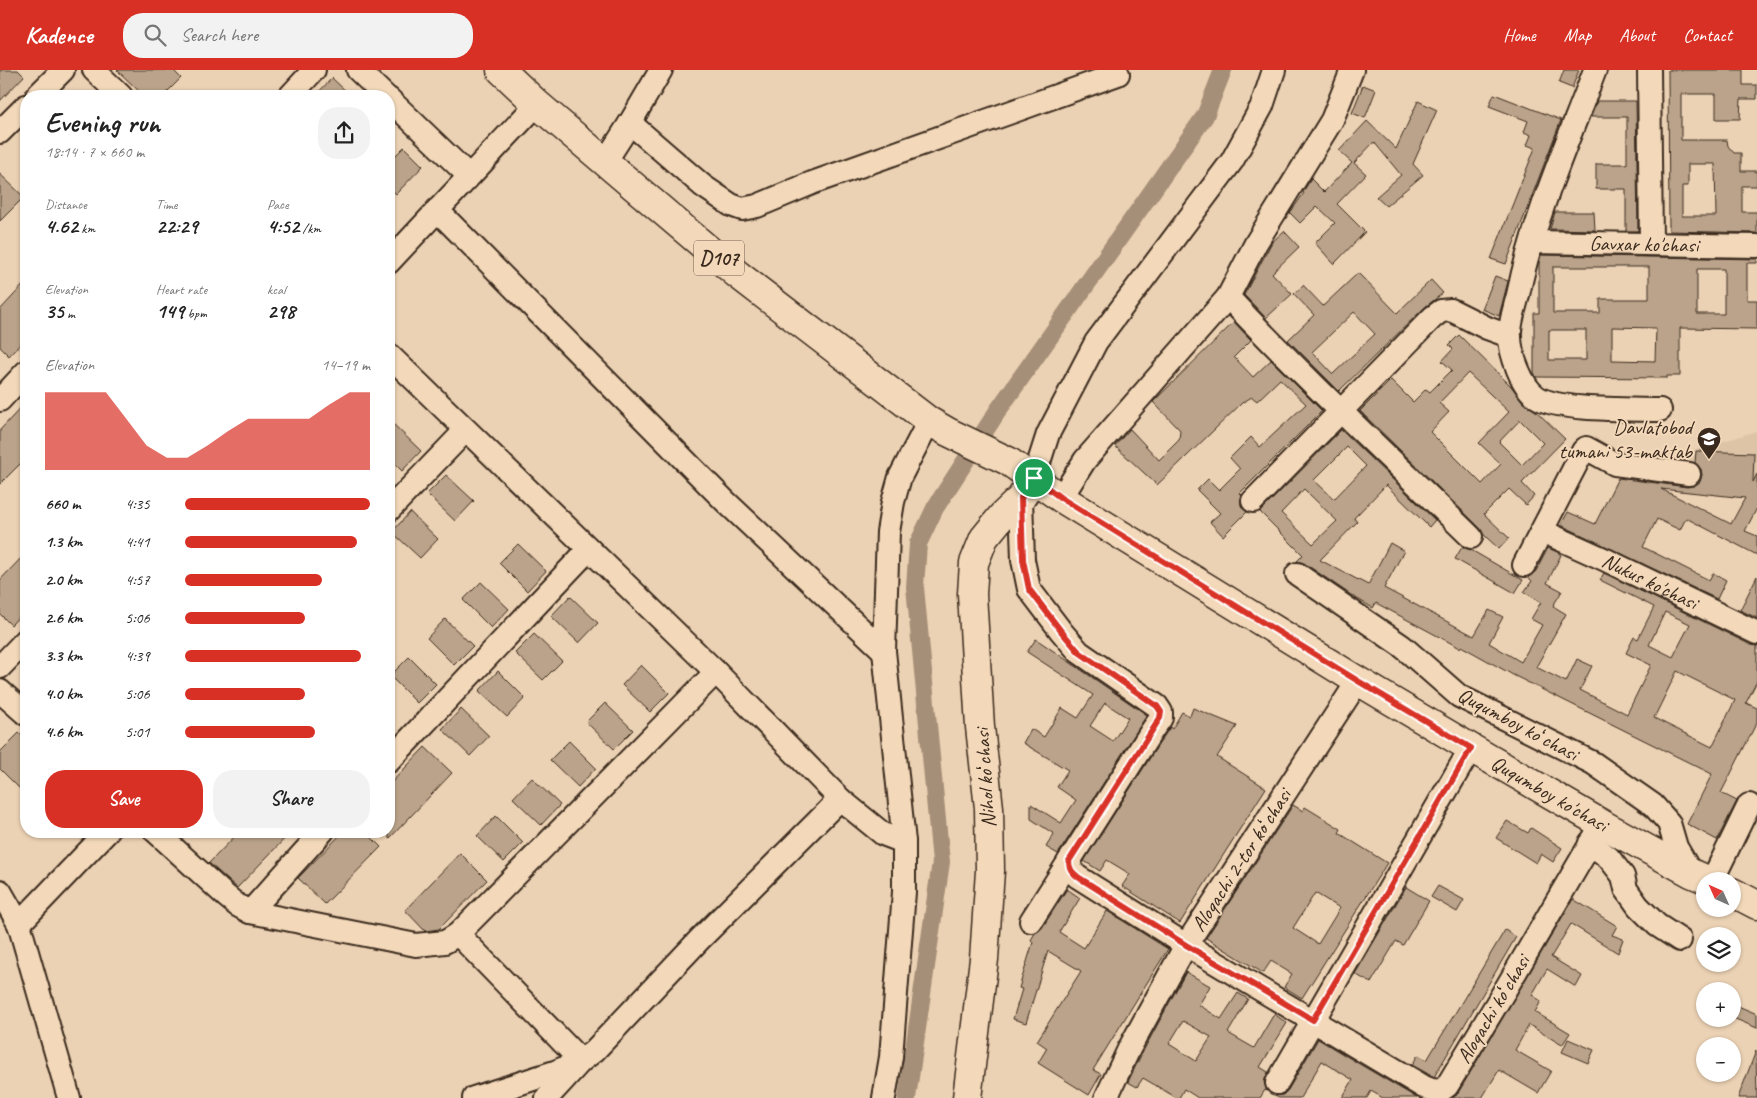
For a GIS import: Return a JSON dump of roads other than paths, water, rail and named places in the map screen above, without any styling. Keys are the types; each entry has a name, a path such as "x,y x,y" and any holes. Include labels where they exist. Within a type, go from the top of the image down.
{"main road":[{"name":"D107","path":"501,70 537,104 737,274 939,426"},
{"name":"Ququmboy ko'chasi","path":"939,426 1008,461 1027,488 1061,498 1358,681 1471,748 1596,834 1696,876"},
{"name":"Nihol koʻchasi","path":"968,1098 984,959 990,871 989,808 980,726 972,586 974,563 984,538 1027,488"},
{"path":"1741,897 1757,905"}],"street":[{"path":"42,90 63,70"},
{"path":"94,70 115,90"},
{"path":"296,90 314,70"},
{"path":"358,70 379,90"},
{"path":"1031,921 1160,718 1161,712 1157,706 1079,652 1029,589 1023,560 1027,488 1048,434 1096,342 1232,161 1262,106 1274,70"},
{"path":"1061,498 1085,460 1228,298 1256,243 1332,120 1352,70"},
{"path":"1595,70 1546,197 1520,286 1510,336 1521,377 1535,396 1549,403 1600,408 1660,410"},
{"path":"1650,70 1651,243"},
{"path":"605,162 664,71"},
{"path":"630,123 704,186 731,205 742,209 757,206 812,183 1118,74"},
{"path":"395,256 468,175 537,104"},
{"path":"395,105 468,175"},
{"path":"0,132 20,112"},
{"path":"437,210 726,501 884,651"},
{"name":"Gavxar ko'chasi","path":"1532,242 1757,246"},
{"path":"1228,298 1286,359 1471,537"},
{"path":"1253,500 1441,311 1451,310 1487,328 1510,336"},
{"path":"395,361 716,672 840,799 883,834 904,842"},
{"path":"0,400 20,378"},
{"path":"884,1098 891,1057 903,902 904,842 884,651 888,532 892,502 900,477 939,426"},
{"path":"395,504 466,430"},
{"path":"1524,565 1586,448 1615,464 1689,474"},
{"name":"Nukus ko'chasi","path":"1542,531 1757,633"},
{"path":"395,755 589,549"},
{"name":"Ququmboy koʻchasi","path":"1297,574 1402,646 1459,696 1593,763 1653,805 1670,823 1676,846 1698,872"},
{"path":"0,667 20,646"},
{"path":"163,838 226,896 250,912 416,945 445,942 458,934 716,672"},
{"name":"Aloqachi 2-tor koʻchasi","path":"1106,1098 1129,1049 1186,945 1358,681"},
{"path":"0,690 20,708"},
{"path":"1277,1083 1471,748"},
{"path":"547,1098 700,939 840,799"},
{"path":"1708,872 1749,805"},
{"path":"1596,834 1609,858 1623,876 1626,889 1638,906 1657,924 1680,940"},
{"name":"Aloqachi koʻchasi","path":"1069,861 1072,872 1078,877 1186,945 1424,1087 1440,1091 1447,1086 1506,990 1596,834"},
{"path":"19,924 101,838"},
{"path":"250,912 316,838"},
{"path":"0,891 19,924 68,1098"},
{"path":"458,934 581,1061"},
{"path":"474,1098 555,1072 581,1061"}],"waterway":[{"path":"907,1098 941,862 915,587 918,544 935,508 999,409 1205,116 1223,70"}],"place":[{"name":"Davlatobod tumani 53-maktab","path":"1709,460"}]}
